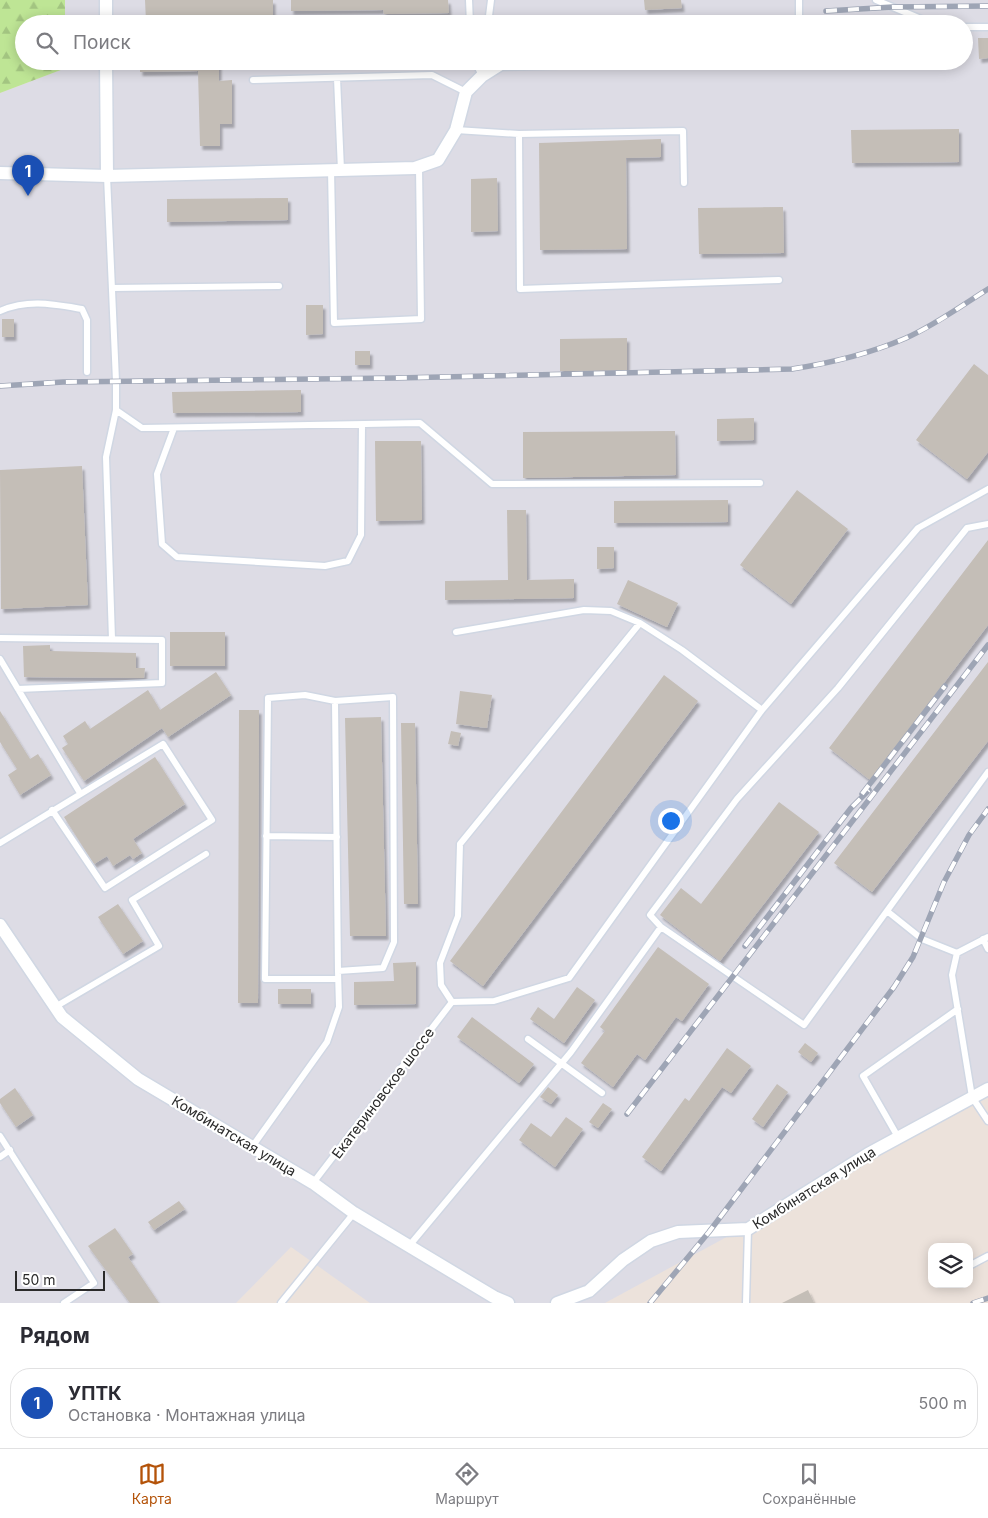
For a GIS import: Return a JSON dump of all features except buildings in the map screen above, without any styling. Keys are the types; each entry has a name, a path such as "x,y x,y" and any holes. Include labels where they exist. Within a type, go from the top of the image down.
{"street":[{"path":"106,0 106,15"},
{"path":"106,70 108,176"},
{"path":"0,173 108,176 419,167 438,160 456,130 466,92 482,76 492,70"},
{"name":"Комбинатская улица","path":"0,925 62,1018 138,1079 313,1184 354,1213 494,1297 508,1303"},
{"name":"Комбинатская улица","path":"557,1303 589,1291 623,1260 651,1241 678,1232 748,1229 868,1154 988,1089"}],"lane":[{"path":"469,0 470,15"},
{"path":"487,15 491,0"},
{"path":"799,0 800,15"},
{"path":"876,0 912,15"},
{"path":"973,27 988,27"},
{"path":"479,70 482,76"},
{"path":"254,80 432,75 466,92"},
{"path":"337,78 334,322 422,319 419,167"},
{"path":"456,130 519,134 683,131 684,183"},
{"path":"519,134 520,289 779,280"},
{"path":"108,176 116,410 106,457 112,639"},
{"path":"112,288 279,286"},
{"path":"0,311 17,304 54,304 82,309 87,320 87,372"},
{"path":"116,410 142,428 420,423 492,484 760,483"},
{"path":"174,428 157,474 162,544 176,557 325,566 348,561 361,535 362,425"},
{"path":"640,623 460,844 458,916 440,963 441,985 452,1002 494,1001 569,978 762,710 918,528 988,489"},
{"path":"988,524 967,528 838,688 736,799 650,915 661,927 804,1025 988,772"},
{"path":"456,632 584,610 611,611 640,623 682,650 762,710"},
{"path":"0,638 162,640 162,683 18,690"},
{"path":"0,659 80,793"},
{"path":"338,971 383,968 394,942 394,697 335,701 305,695 268,698 265,979 338,979"},
{"path":"252,1147 327,1042 339,1007 335,701"},
{"path":"0,842 52,810 80,793 163,744 212,820 105,888 52,810"},
{"path":"266,836 337,837"},
{"path":"55,1008 159,946 132,900 206,854"},
{"path":"887,910 922,938 957,953"},
{"path":"409,1246 561,1064 661,927"},
{"path":"988,950 986,938 957,953 952,975 972,1097 988,1121"},
{"name":"Екатериновское шоссе","path":"313,1184 452,1002"},
{"path":"898,1137 863,1076 958,1009"},
{"path":"528,1039 602,1093"},
{"path":"0,1136 94,1283 64,1303"},
{"path":"0,1157 10,1150"},
{"path":"281,1303 354,1213"},
{"path":"746,1303 748,1229"},
{"path":"973,1264 988,1256"}],"shaded area":[{"path":"65,0 988,0 988,1095 605,1303 370,1303 291,1247 236,1303 0,1303 0,93 61,70 973,70 973,15 65,15"}],"green space":[{"path":"0,0 65,0 65,15 15,15 15,70 61,70 0,93"}],"railway":[{"path":"826,11 893,7 988,6"},
{"path":"0,386 63,382 396,378 792,369 850,357 906,338 938,321 988,289"},
{"path":"627,1114 988,645"},
{"path":"862,794 945,686"},
{"path":"745,946 851,808 869,790"},
{"path":"650,1303 709,1232 894,987 913,957 944,882 969,835 988,809"},
{"path":"973,1303 988,1298"}],"place":[{"name":"УПТК","path":"28,196"}]}
